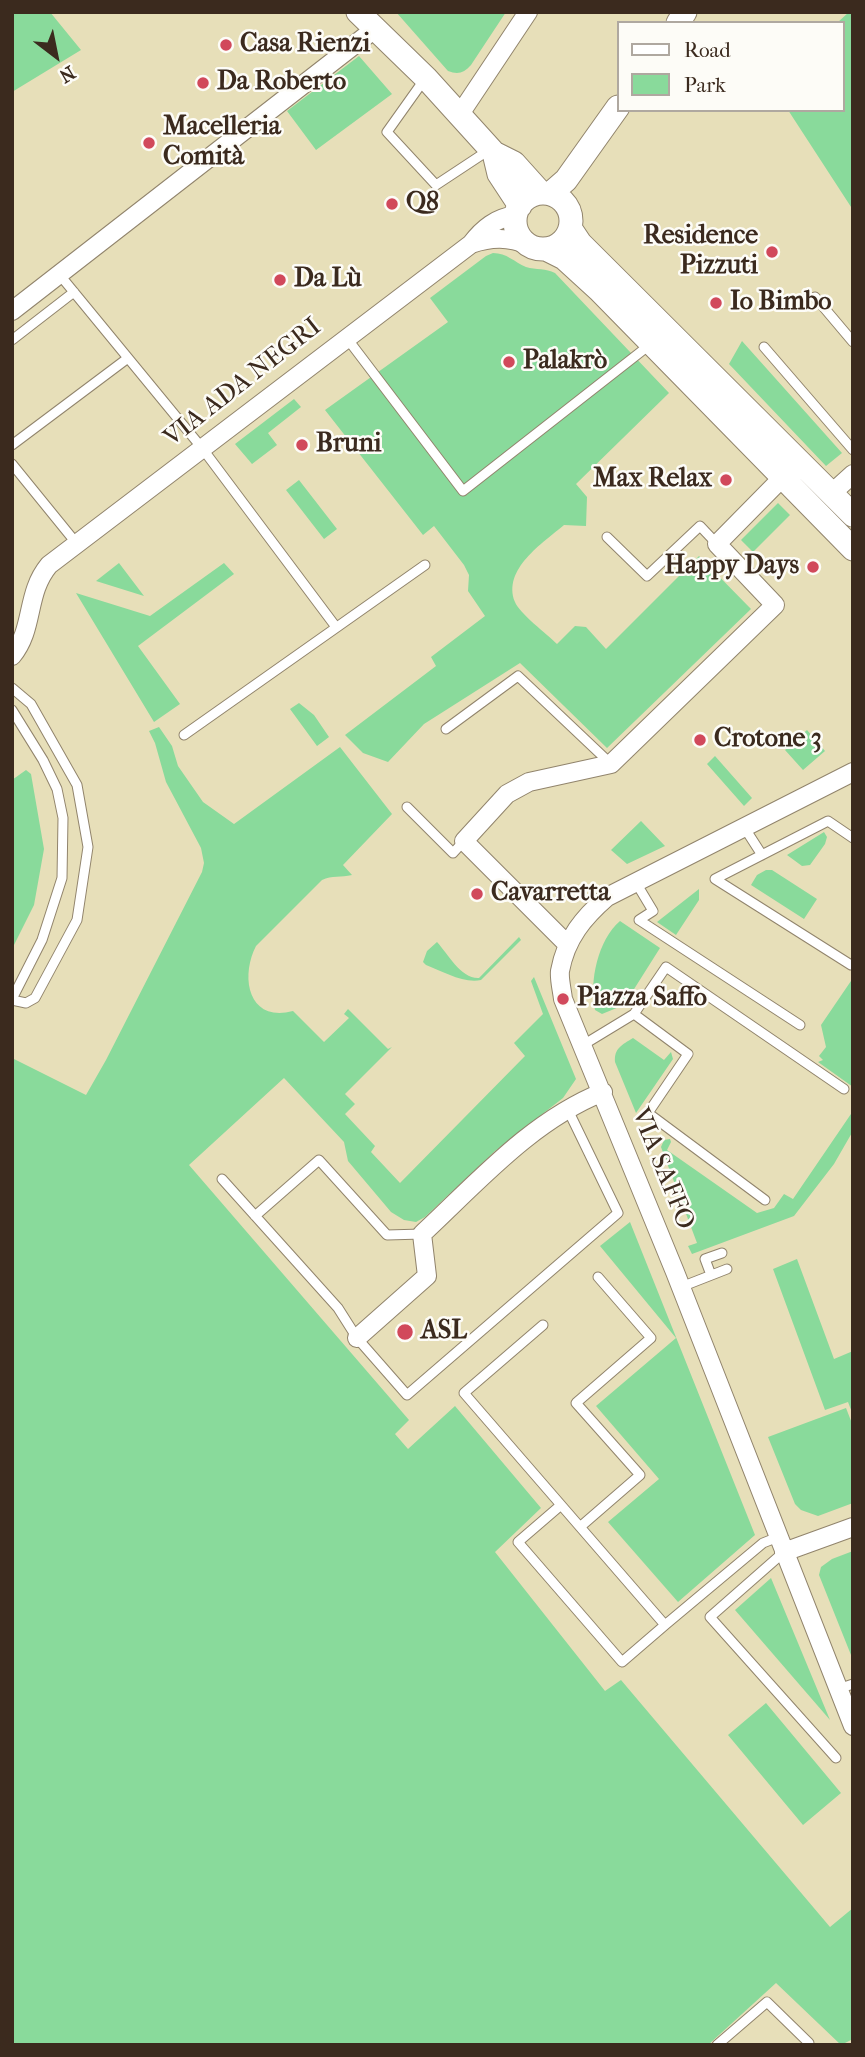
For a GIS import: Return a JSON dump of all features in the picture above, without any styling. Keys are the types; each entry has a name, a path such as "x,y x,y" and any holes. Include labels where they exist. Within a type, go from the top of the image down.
{"street":[{"path":"358,12 426,78 492,151 556,193 569,211 570,228 580,243 853,514"},
{"path":"460,114 528,12"},
{"path":"12,311 376,29"},
{"path":"616,110 556,193 525,200 518,211 517,232 537,247 564,258 652,343 853,549"},
{"path":"492,151 499,174 518,211"},
{"name":"VIA ADA NEGRI","path":"12,656 25,636 32,597 41,575 49,565 471,244 481,230 518,211"},
{"path":"537,247 555,248 570,228"},
{"name":"VIA ADA NEGRI","path":"471,244 501,238 537,247"},
{"path":"832,493 853,474"},
{"path":"568,945 464,841 508,794 529,782 611,764 775,605 717,544 783,477"},
{"name":"VIA SAFFO","path":"853,772 607,897 583,919 568,945 560,972 563,999 603,1092 781,1544 845,1686 853,1726"},
{"path":"357,1338 427,1276 422,1234 529,1135 603,1092"},
{"path":"781,1544 853,1527"}],"lane":[{"path":"426,78 387,132 436,185 492,151"},
{"path":"59,274 202,448 336,627"},
{"path":"12,340 74,292"},
{"path":"815,297 853,342"},
{"path":"346,337 463,491 652,343"},
{"path":"764,347 853,450"},
{"path":"12,444 128,358"},
{"path":"12,464 77,544"},
{"path":"607,537 647,576 700,526 717,544"},
{"path":"184,735 425,565"},
{"path":"446,729 518,676 611,764"},
{"path":"12,688 31,704 77,785 88,847 77,920 35,998 26,1003 12,999 42,940 62,878 63,818 57,789 43,760 12,710"},
{"path":"407,807 453,853 464,841"},
{"path":"851,965 715,879 828,821 853,838"},
{"path":"744,827 762,855"},
{"path":"635,881 653,911 639,920 800,1025"},
{"path":"583,1045 634,1014 666,967 844,1089"},
{"path":"634,1014 688,1054 648,1113 765,1200"},
{"path":"222,1179 338,1308 357,1338 407,1395 618,1213 568,1110"},
{"path":"255,1216 319,1160 387,1235 422,1234"},
{"path":"711,1275 705,1259 722,1253"},
{"path":"681,1287 727,1269"},
{"path":"580,1527 640,1475 576,1403 651,1338 598,1277"},
{"path":"543,1325 464,1392 665,1625"},
{"path":"561,1505 518,1542 622,1662 763,1543 781,1544"},
{"path":"781,1544 710,1617 835,1758"},
{"path":"717,2045 767,2002 809,2043"}],"green space":[{"path":"12,12 50,12 81,50 12,92"},
{"path":"396,12 506,12 471,65 458,73 448,71"},
{"path":"849,12 853,12 853,210 789,112 844,112 844,21 839,21"},
{"path":"359,56 392,94 316,150 287,111"},
{"path":"493,253 506,256 526,267 555,273 669,393 576,484 587,497 586,526 564,525 527,558 514,579 513,590 518,607 557,644 575,626 586,627 606,649 699,556 751,609 607,748 520,663 424,724 388,762 363,753 345,735 436,666 431,657 485,616 468,591 469,575 464,565 434,526 423,535 325,410 448,322 430,298"},
{"path":"742,341 842,453 826,466 729,364"},
{"path":"294,399 301,407 268,433 277,445 252,464 235,444"},
{"path":"299,480 337,529 324,539 286,490"},
{"path":"778,503 790,515 753,552 741,540"},
{"path":"119,563 144,596 96,581"},
{"path":"224,563 234,574 138,646 180,704 154,722 76,593 150,616"},
{"path":"299,703 314,715 329,737 317,746 290,709"},
{"path":"159,727 172,746 178,766 203,802 234,824 340,747 392,814 343,865 352,875 322,880 256,946 251,958 249,983 257,1004 278,1013 293,1011 324,1042 349,1018 344,1014 348,1009 388,1049 392,1047 345,1094 355,1104 345,1114 375,1146 371,1152 400,1183 525,1056 514,1043 543,1014 531,981 534,977 576,1079 563,1098 495,1151 425,1217 416,1222 404,1220 391,1212 348,1161 344,1142 284,1078 189,1165 409,1420 395,1434 408,1449 455,1406 541,1508 495,1552 605,1691 621,1680 830,1927 853,1908 853,2039 841,2045 776,1983 708,2045 12,2045 12,1058 86,1095 202,872 204,863 201,848 166,782 149,731"},
{"path":"807,730 825,751 803,770 785,750"},
{"path":"715,756 752,798 744,806 707,764"},
{"path":"26,770 31,774 44,849 34,905 12,949 12,780"},
{"path":"641,821 665,846 627,864 611,850"},
{"path":"824,832 827,837 825,844 810,865 802,866 787,855"},
{"path":"772,870 817,899 804,919 751,885 757,875"},
{"path":"699,889 699,900 676,935 657,922"},
{"path":"620,921 660,948 624,1005 602,1014 595,1010 594,974 606,939"},
{"path":"519,937 521,940 481,980 460,979 423,962 427,951 437,942 461,970 479,978"},
{"path":"853,978 853,1087 818,1062 823,1060 819,1056 826,1047 821,1025"},
{"path":"633,1038 664,1060 671,1052 673,1059 636,1113 615,1062 617,1050"},
{"path":"853,1111 853,1131 834,1164 794,1216 692,1254 688,1246 697,1243 661,1147 664,1140 670,1139 671,1142 667,1150 757,1213 774,1208 784,1194 793,1199"},
{"path":"630,1222 755,1535 678,1602 608,1522 659,1479 596,1406 676,1338 600,1246"},
{"path":"797,1259 834,1359 853,1351 853,1415 848,1402 825,1410 773,1269"},
{"path":"846,1408 853,1426 853,1503 818,1516 801,1510 795,1504 768,1437"},
{"path":"853,1551 853,1660 819,1575 821,1567 832,1559"},
{"path":"771,1578 830,1720 735,1610"},
{"path":"766,1703 841,1793 803,1825 728,1735"}],"place":[{"name":"Casa Rienzi","path":"226,45"},
{"name":"Da Roberto","path":"203,83"},
{"name":"Macelleria Comità","path":"149,143"},
{"name":"Q8","path":"392,204"},
{"name":"Residence Pizzuti","path":"772,252"},
{"name":"Da Lù","path":"280,280"},
{"name":"Io Bimbo","path":"716,303"},
{"name":"Palakrò","path":"509,362"},
{"name":"Bruni","path":"302,445"},
{"name":"Max Relax","path":"726,480"},
{"name":"Happy Days","path":"813,567"},
{"name":"Crotone 3","path":"700,740"},
{"name":"Cavarretta","path":"477,894"},
{"name":"Piazza Saffo","path":"563,999"},
{"name":"ASL","path":"405,1332"}]}
